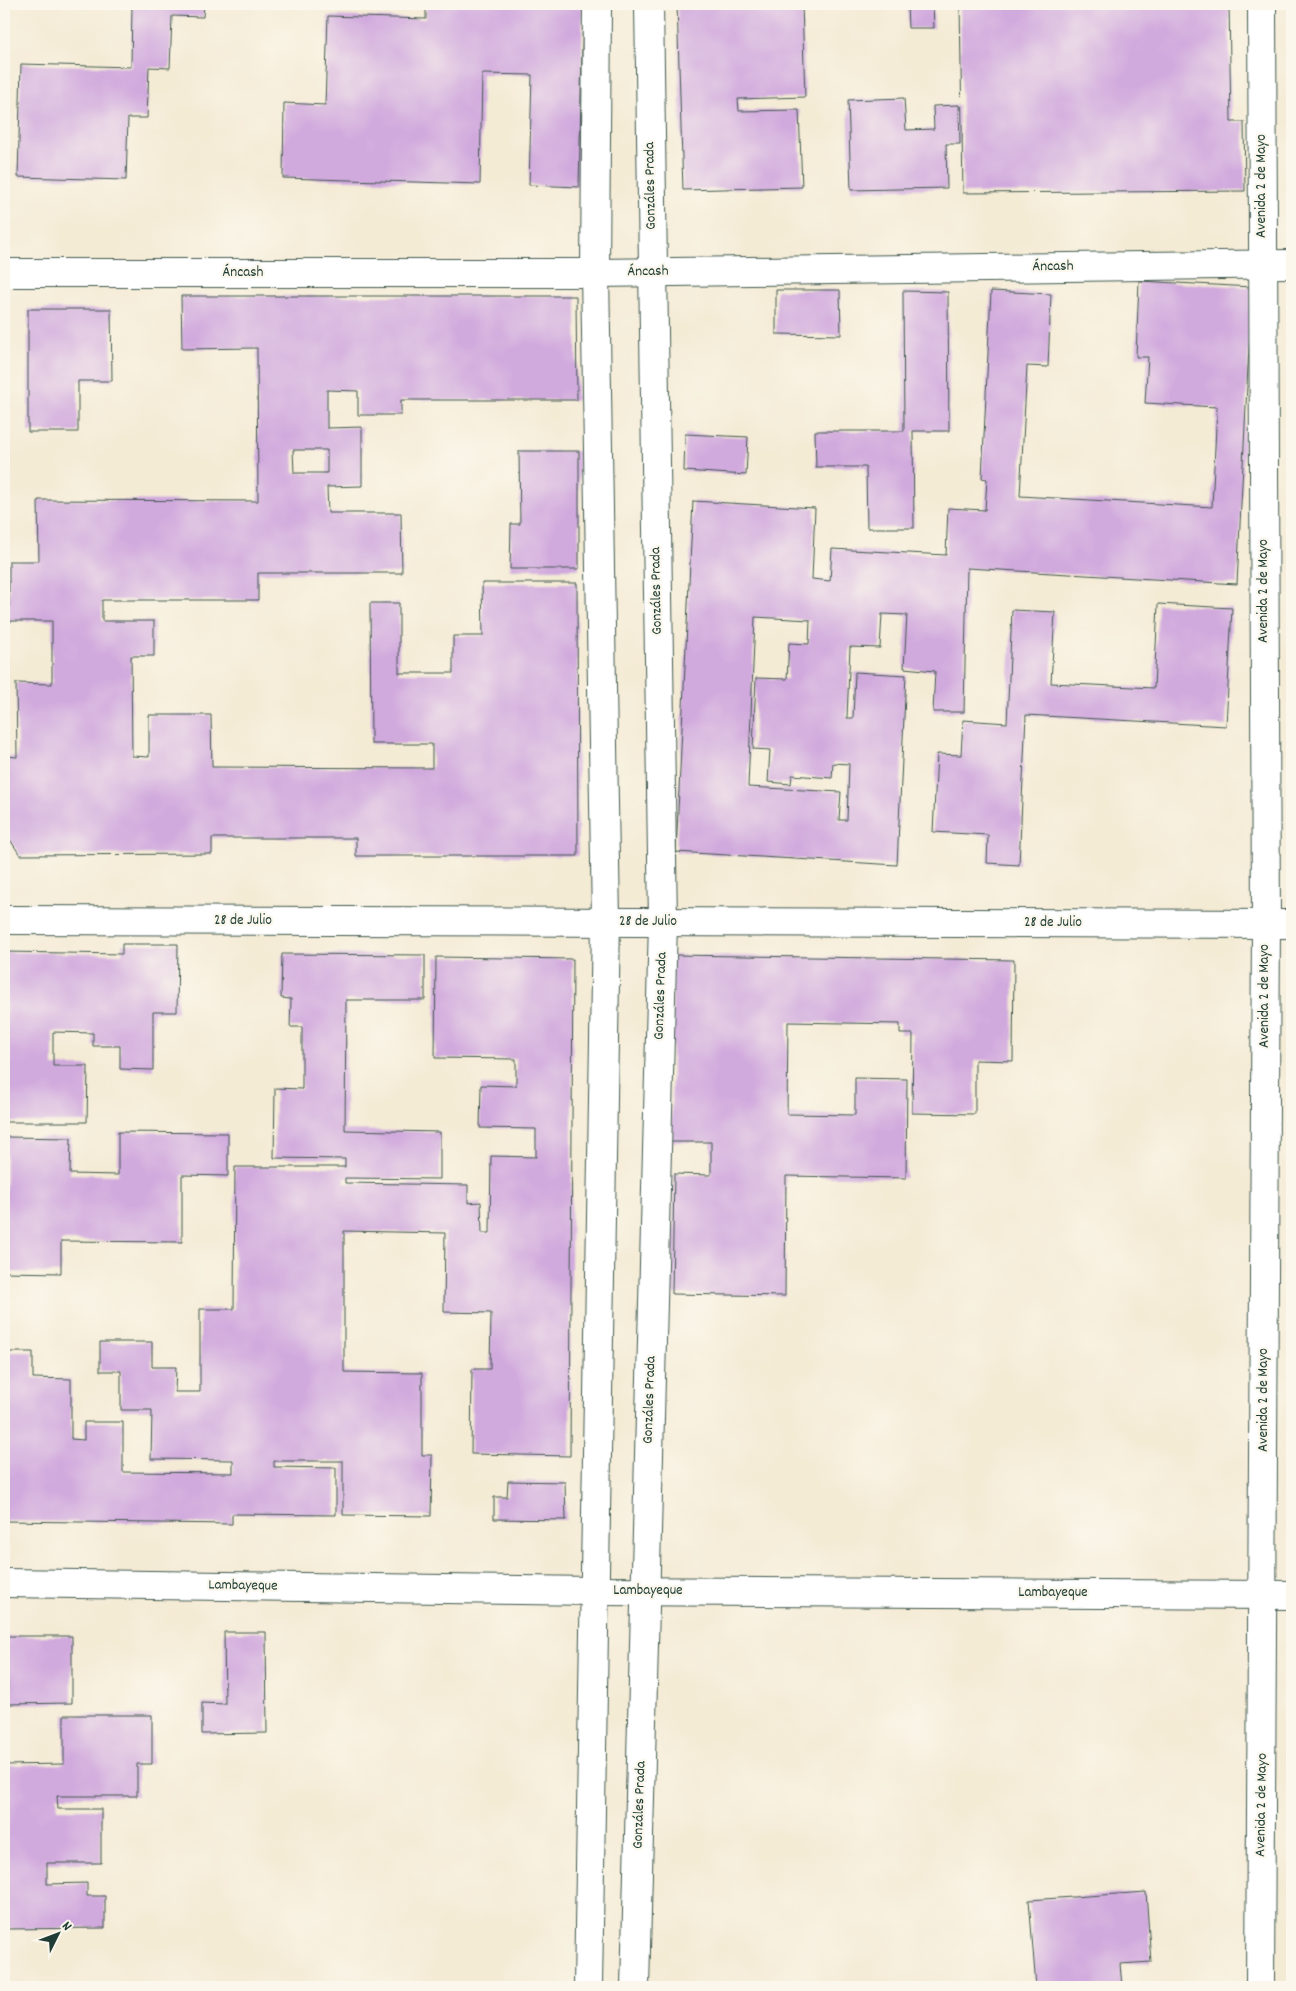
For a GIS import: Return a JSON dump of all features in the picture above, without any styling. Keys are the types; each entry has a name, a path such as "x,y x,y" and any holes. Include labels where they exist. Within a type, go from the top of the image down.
{"street":[{"path":"588,1987 606,922 595,273 596,4"},
{"name":"Gonzáles Prada","path":"635,1987 663,922 649,4"},
{"name":"Avenida 2 de Mayo","path":"1260,1987 1266,923 1262,4"},
{"name":"Áncash","path":"4,273 595,273 1292,264"},
{"name":"28 de Julio","path":"4,920 1292,924"},
{"name":"Lambayeque","path":"4,1583 594,1591 1292,1595"}],"building":[{"path":"132,4 204,4 203,17 172,16 170,68 149,67 147,118 128,118 126,180 18,177 21,64 131,67"},
{"path":"426,4 583,4 579,187 529,185 532,75 482,74 480,184 283,178 284,103 325,105 328,16 426,19"},
{"path":"677,4 802,4 805,97 738,99 739,111 799,110 802,187 683,190"},
{"path":"907,4 933,4 934,28 908,28"},
{"path":"960,4 1229,4 1231,122 1244,122 1245,191 963,193"},
{"path":"904,98 906,130 934,129 933,106 959,105 960,144 946,144 947,188 851,190 848,100"},
{"path":"1139,281 1252,287 1237,584 967,568 964,712 933,712 935,671 904,668 907,615 882,614 880,648 850,647 847,718 853,718 855,672 906,675 897,865 676,852 693,501 815,508 812,579 830,581 832,549 946,555 948,508 985,510 987,479 982,478 991,291 1051,294 1048,367 1027,366 1020,496 1212,507 1217,407 1145,403 1148,357 1136,357","holes":["755,617 810,620 809,644 789,643 787,679 756,678 753,749 770,750 768,782 791,784 792,775 832,778 833,763 849,764 847,820 839,820 841,792 748,787"]},
{"path":"776,290 840,290 841,335 776,334"},
{"path":"903,291 948,292 949,431 913,431 914,528 867,528 866,467 816,467 815,431 904,431"},
{"path":"181,296 576,296 577,400 401,400 401,415 358,415 358,391 327,390 327,428 362,427 362,486 327,487 328,513 401,513 402,573 258,573 258,600 102,600 102,621 154,621 154,656 131,656 132,756 149,757 149,715 211,715 212,767 432,768 432,744 371,744 370,603 399,603 399,673 453,673 453,636 483,636 482,583 577,583 578,856 356,856 356,838 212,838 212,854 20,855 7,835 6,756 17,757 16,683 52,684 52,621 9,621 9,561 39,561 38,500 258,501 257,348 182,349","holes":["293,450 327,450 327,473 294,473"]},
{"path":"28,309 111,309 112,381 78,381 78,432 28,432"},
{"path":"685,434 748,437 746,475 684,471"},
{"path":"519,451 579,451 579,569 510,569 511,524 520,524"},
{"path":"1158,604 1232,608 1226,726 1026,715 1019,865 987,863 988,835 933,832 937,754 961,755 963,720 1007,723 1012,610 1055,612 1051,683 1154,688"},
{"path":"122,944 178,944 177,1012 153,1012 153,1070 120,1069 120,1046 93,1046 93,1033 53,1032 53,1066 88,1066 87,1122 5,1122 6,952 122,954"},
{"path":"282,954 425,955 425,1000 346,1000 345,1130 440,1132 440,1179 345,1178 345,1183 468,1185 468,1203 481,1202 482,1233 490,1233 491,1156 536,1157 536,1129 480,1128 481,1085 516,1086 516,1059 435,1058 436,957 573,959 570,1456 471,1454 472,1369 490,1369 491,1313 444,1312 445,1233 344,1231 344,1372 422,1373 422,1455 432,1455 431,1516 343,1515 343,1461 274,1461 274,1467 336,1468 336,1515 232,1514 232,1524 4,1521 4,1352 33,1352 33,1378 71,1379 71,1439 84,1440 84,1422 123,1422 123,1472 233,1473 233,1460 151,1459 152,1410 121,1410 121,1371 100,1371 100,1342 152,1342 152,1367 176,1367 175,1392 200,1392 200,1309 234,1309 235,1167 345,1167 345,1159 274,1158 275,1088 302,1089 302,1027 290,1027 291,999 281,998"},
{"path":"673,955 1014,960 1013,1061 975,1060 975,1114 912,1113 913,1034 900,1034 900,1024 788,1022 787,1114 855,1115 855,1078 907,1079 906,1178 786,1176 785,1296 672,1294 674,1174 711,1175 711,1142 671,1142"},
{"path":"118,1132 228,1133 228,1176 182,1175 182,1242 61,1241 61,1273 5,1272 6,1137 71,1138 70,1174 118,1175"},
{"path":"508,1481 565,1482 566,1520 494,1519 494,1497 507,1497"},
{"path":"224,1632 266,1632 267,1733 202,1734 202,1703 225,1704"},
{"path":"7,1636 72,1636 72,1703 8,1704"},
{"path":"64,1715 152,1715 152,1764 137,1764 137,1796 57,1796 58,1809 101,1809 101,1863 47,1863 47,1884 87,1883 87,1896 105,1896 105,1928 4,1929 4,1765 64,1764"},
{"path":"1146,1892 1151,1962 1120,1964 1122,1987 1036,1987 1029,1900"}]}
